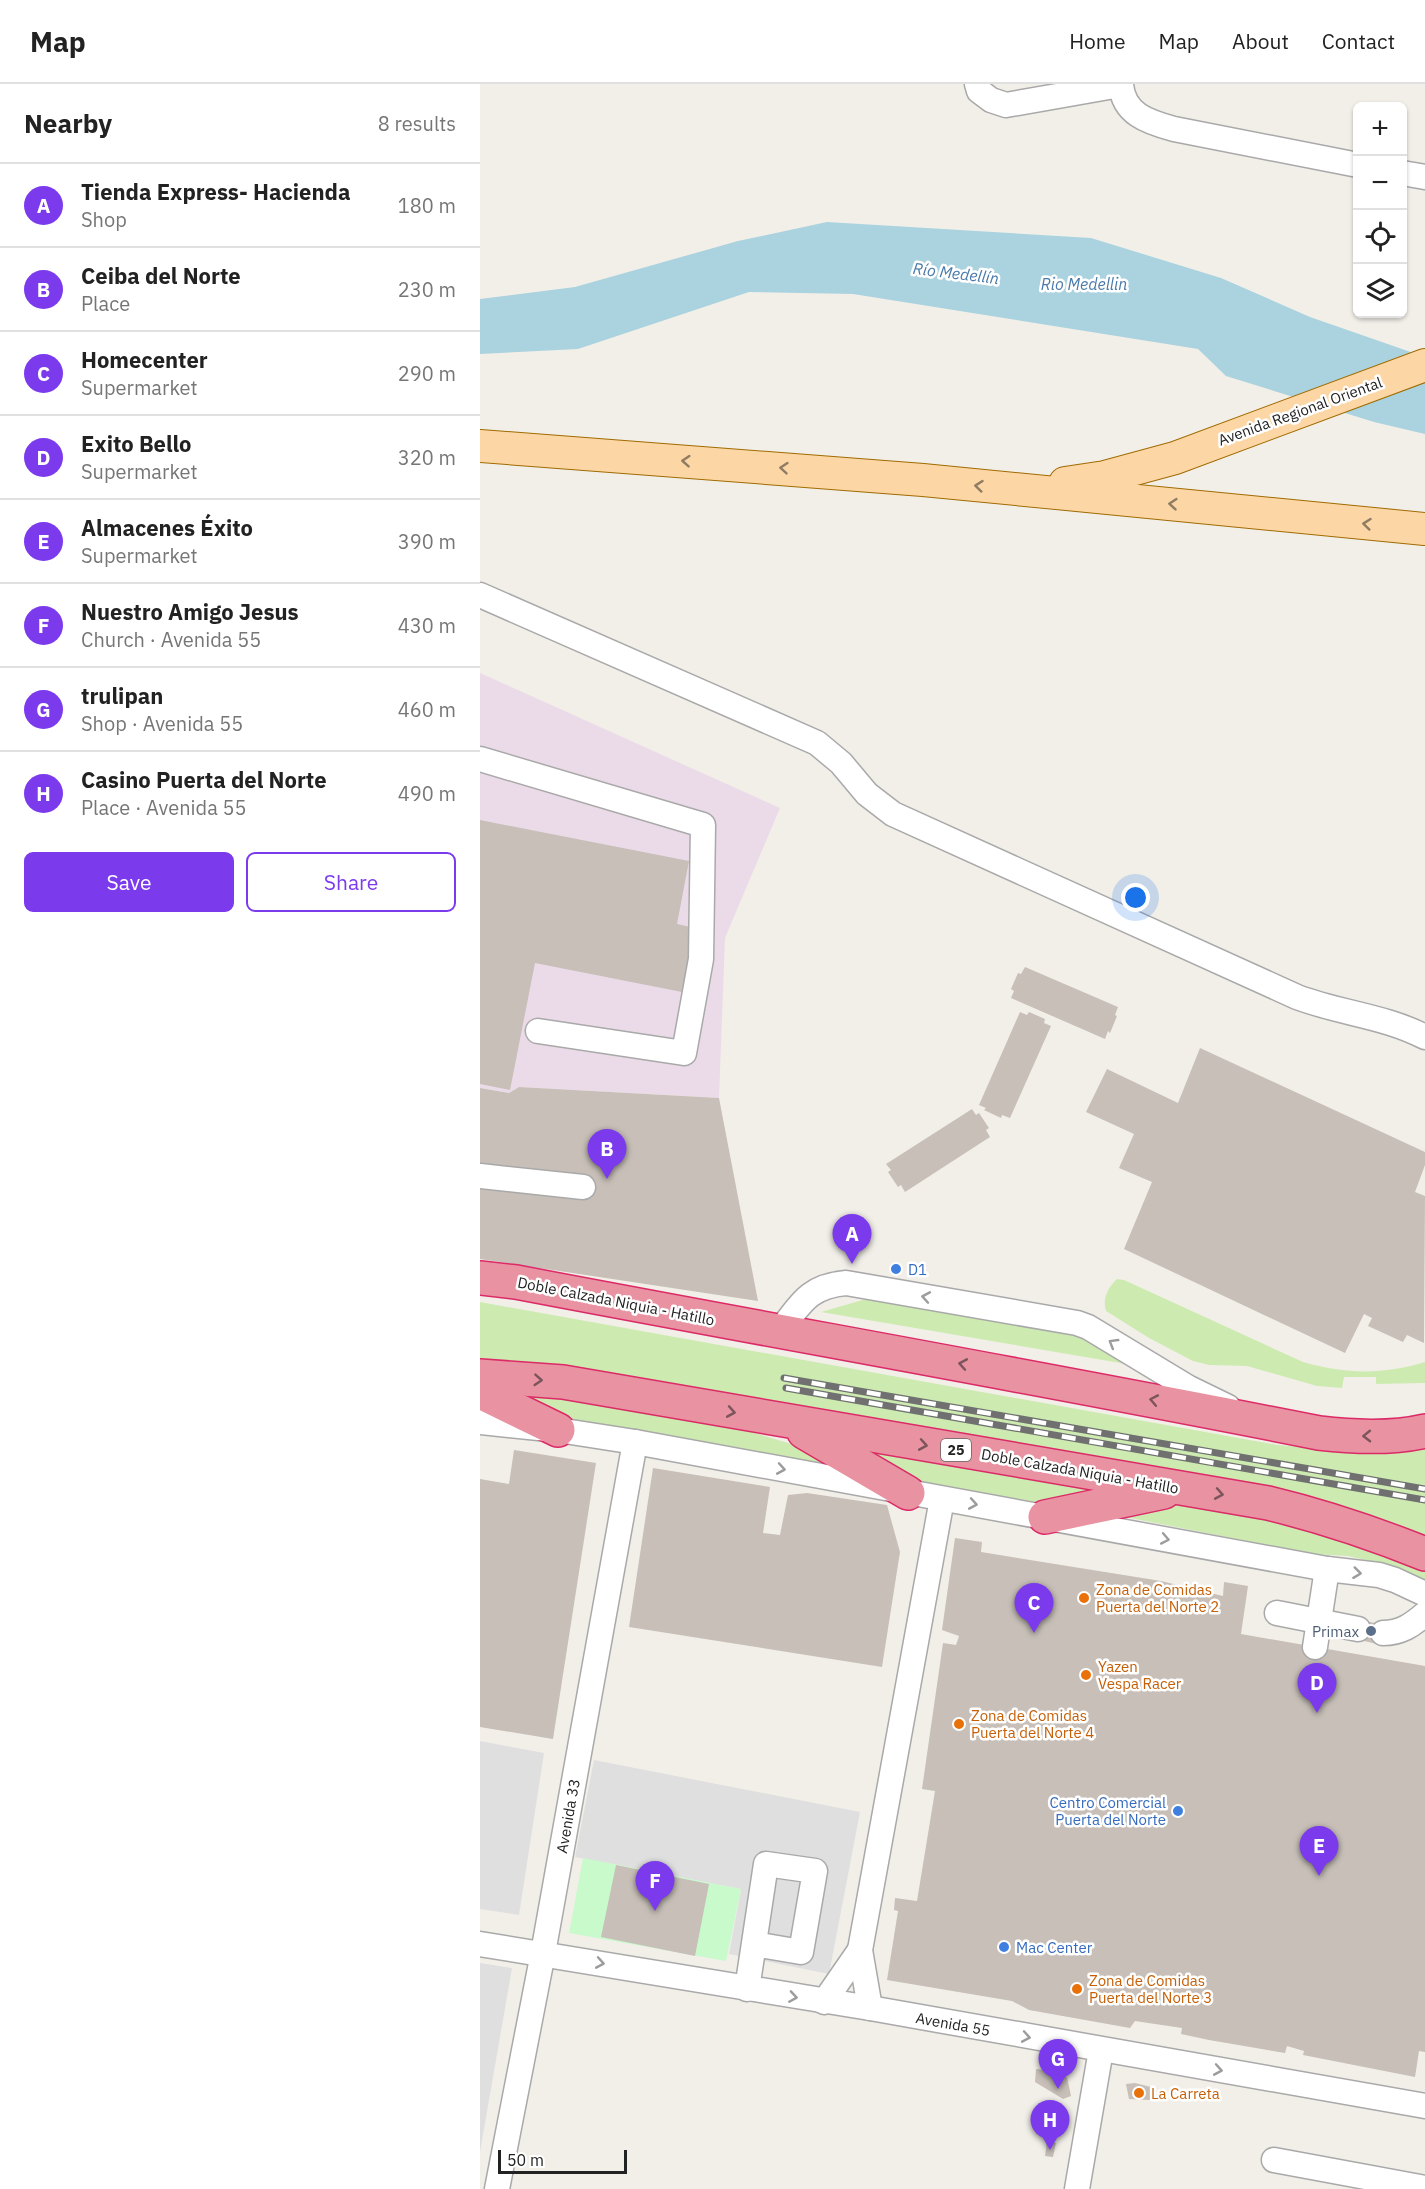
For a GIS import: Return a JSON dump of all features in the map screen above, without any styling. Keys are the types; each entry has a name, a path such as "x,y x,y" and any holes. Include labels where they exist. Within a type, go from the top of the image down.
{"highway":[{"name":"Doble Calzada Niquia - Hatillo","path":"480,1278 516,1282 1342,1435 1399,1435 1425,1431"},
{"name":"Doble Calzada Niquia - Hatillo","path":"480,1376 564,1382 1268,1503 1359,1528 1425,1554"},
{"path":"480,1392 558,1430"},
{"path":"787,1422 908,1493"},
{"path":"1045,1517 1182,1488"}],"main road":[{"name":"Avenida Regional Oriental","path":"1021,490 1105,477 1174,458 1425,365"},
{"path":"480,446 745,465 1425,529"}],"street":[{"path":"977,84 979,91 991,100 1006,105 1120,85 1123,100 1131,112 1153,124 1353,164"},
{"path":"1407,174 1425,177"},
{"path":"480,595 817,743 841,763 867,794 893,814 1297,997 1322,1006 1368,1015 1425,1037"},
{"path":"480,759 703,825 701,959 684,1053 538,1031"},
{"path":"480,1176 583,1186"},
{"path":"779,1332 801,1304 818,1288 846,1283 1077,1323 1189,1388 1257,1420"},
{"path":"480,1422 558,1430 635,1442 1327,1569 1379,1575 1425,1594"},
{"name":"Avenida 33","path":"497,2189 543,1953 635,1442"},
{"path":"870,2008 860,1950 942,1498"},
{"path":"1315,1647 1327,1569"},
{"path":"1277,1613 1358,1629"},
{"path":"1383,1633 1392,1633 1410,1627 1425,1614"},
{"name":"Avenida 55","path":"480,1944 870,2008 1425,2106"},
{"path":"747,1989 754,1944"},
{"path":"824,2002 860,1950"},
{"path":"1077,2189 1101,2050"},
{"path":"1274,2160 1425,2188"}],"shaded area":[{"path":"480,673 780,808 725,938 719,1098 519,1087 509,1093 480,1088"},
{"path":"480,1741 544,1753 519,1915 480,1909"},
{"path":"594,1760 860,1812 829,1974 729,1954 741,1889 575,1857"},
{"path":"480,1963 512,1968 480,2152"}],"green space":[{"path":"1117,1279 1124,1280 1303,1362 1349,1371 1379,1371 1425,1362 1425,1383 1376,1384 1376,1377 1344,1377 1342,1388 1317,1386 1247,1366 1209,1365 1193,1361 1149,1338 1106,1311 1107,1294"},
{"path":"866,1299 1094,1339 1132,1365 821,1312"},
{"path":"480,1302 1278,1445 1347,1451 1425,1446 1425,1539 480,1360"},
{"path":"491,1388 715,1421 808,1449 849,1472 575,1423"},
{"path":"850,1447 1094,1488 1047,1507 905,1483"},
{"path":"1146,1501 1246,1513 1305,1527 1425,1571 1425,1581 1388,1565 1348,1556 1313,1554 1100,1512"},
{"path":"583,1858 741,1889 726,1961 569,1933"}],"water":[{"name":"Rio Medellin","path":"827,222 1091,238 1221,278 1310,317 1425,357 1425,434 1374,422 1226,376 1198,349 853,294 749,292 578,349 480,354 480,299 575,287 738,241"}],"building":[{"path":"480,820 689,861 677,924 695,928 682,992 535,963 510,1090 480,1084"},
{"path":"1025,967 1118,1007 1115,1015 1117,1016 1105,1039 1011,998 1014,991 1011,989 1018,973 1021,974"},
{"path":"1020,1012 1027,1015 1029,1012 1045,1019 1044,1023 1051,1026 1010,1118 1002,1115 1001,1118 979,1105"},
{"path":"1200,1048 1425,1152 1425,1165 1415,1192 1425,1196 1424,1343 1407,1335 1403,1342 1368,1326 1372,1318 1364,1314 1345,1353 1124,1249 1152,1182 1119,1168 1134,1134 1086,1112 1107,1069 1178,1103"},
{"path":"519,1087 719,1098 758,1301 480,1259 480,1088 509,1093"},
{"path":"972,1109 976,1115 979,1113 989,1128 986,1130 990,1137 905,1192 901,1185 898,1187 888,1172 891,1170 886,1164"},
{"path":"514,1450 596,1463 553,1739 480,1727 480,1479 509,1484"},
{"path":"653,1468 770,1487 763,1533 780,1535 788,1495 807,1493 887,1505 900,1552 882,1667 629,1627"},
{"name":"Centro Comercial Puerta del Norte","path":"955,1538 982,1542 981,1552 1161,1581 1223,1596 1224,1582 1248,1586 1241,1634 1425,1666 1425,2052 1419,2051 1415,2077 1303,2055 1304,2051 1287,2046 1285,2053 1209,2040 1181,2034 1182,2028 1135,2021 1130,2028 1029,2010 1012,2001 887,1980 898,1911 894,1910 895,1898 917,1901 935,1791 922,1789 943,1643 956,1645 959,1636 942,1630"},
{"name":"Primax","path":"1360,1620 1385,1625 1381,1645 1356,1639"},
{"path":"616,1865 709,1884 695,1956 601,1937"},
{"path":"1036,2069 1067,2077 1071,2096 1063,2099 1035,2082"},
{"name":"La Carreta","path":"1135,2083 1151,2087 1150,2100 1129,2099 1126,2084"},
{"path":"1047,2141 1056,2143 1053,2157 1045,2156"}],"railway":[{"path":"784,1378 1425,1489"},
{"path":"786,1388 1425,1500"}],"place":[{"name":"Ceiba del Norte","path":"607,1179"},
{"name":"Tienda Express- Hacienda","path":"852,1264"},
{"name":"D1","path":"896,1269"},
{"name":"Zona de Comidas Puerta del Norte 2","path":"1084,1598"},
{"name":"Primax","path":"1371,1631"},
{"name":"Homecenter","path":"1034,1633"},
{"name":"Yazen Vespa Racer","path":"1086,1675"},
{"name":"Exito Bello","path":"1317,1713"},
{"name":"Zona de Comidas Puerta del Norte 4","path":"959,1724"},
{"name":"Centro Comercial Puerta del Norte","path":"1178,1811"},
{"name":"Almacenes Éxito","path":"1319,1876"},
{"name":"Nuestro Amigo Jesus","path":"655,1911"},
{"name":"Mac Center","path":"1004,1947"},
{"name":"Zona de Comidas Puerta del Norte 3","path":"1077,1989"},
{"name":"trulipan","path":"1058,2089"},
{"name":"La Carreta","path":"1139,2093"},
{"name":"Casino Puerta del Norte","path":"1050,2150"}],"water label":[{"name":"Río Medellín","path":"956,273"}]}
